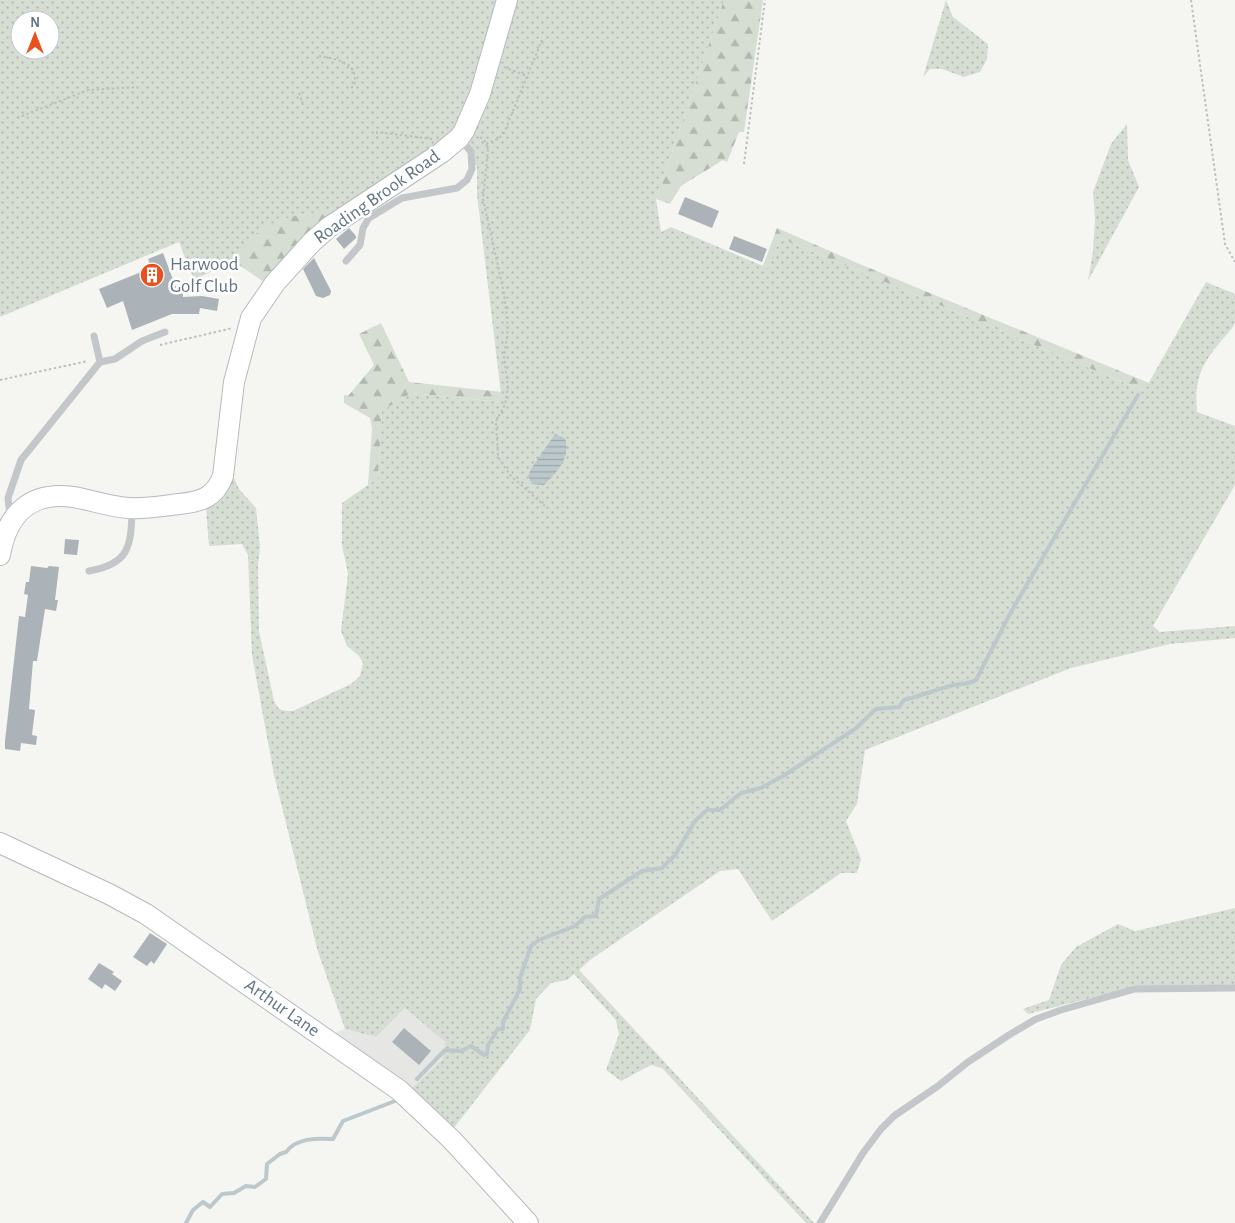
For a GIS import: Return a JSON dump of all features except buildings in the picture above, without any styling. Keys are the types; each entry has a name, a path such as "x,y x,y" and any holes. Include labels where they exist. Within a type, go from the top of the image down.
{"street":[{"name":"Roading Brook Road","path":"0,555 11,521 19,511 30,503 43,498 72,497 110,506 146,508 197,502 215,491 220,484 224,466 234,382 248,324 275,284 312,242 329,227 441,153 455,136 480,94 507,0"},
{"name":"Arthur Lane","path":"0,843 109,894 146,914 399,1090 452,1140 528,1223"}],"lane":[{"path":"346,261 360,245 363,228 369,218 402,198 458,188 467,180 472,169 471,152 455,136"},
{"path":"11,521 8,498 22,460 100,361 115,359 142,341 165,332"},
{"path":"94,336 100,361"},
{"path":"90,571 107,568 115,563 128,548 132,536 132,508"},
{"path":"820,1223 863,1153 881,1129 894,1116 938,1086 968,1062 1036,1019 1135,989 1235,988"}],"path":[{"path":"744,164 765,0"},
{"path":"1191,0 1225,244 1235,262"},
{"path":"486,144 498,139 504,133 542,40"},
{"path":"319,56 341,60 346,63 354,74 355,81 354,86 349,89"},
{"path":"490,62 527,76"},
{"path":"17,118 88,90 138,87"},
{"path":"299,93 303,105"},
{"path":"376,139 377,132 480,137 486,144 488,149 483,199 504,293 508,329 504,357 508,387 505,405 496,421 498,457 510,475 545,506"},
{"path":"133,347 146,348 248,324"},
{"path":"0,380 100,361"}],"shaded area":[{"path":"555,434 565,438 566,452 562,464 544,485 532,484 528,476 531,469"},
{"path":"405,1008 445,1042 442,1060 410,1090 330,1035 345,1029 376,1037"}],"green space":[{"name":"Harwood Golf Club","path":"0,0 724,0 656,199 661,232 671,227 768,268 780,238 1144,391 1206,282 1235,294 1235,322 1204,365 1197,385 1196,398 1197,412 1235,426 1235,485 1153,626 1160,632 1235,626 1235,638 1170,644 1071,668 865,750 857,804 846,821 861,859 857,873 841,873 772,921 738,869 720,871 590,960 579,970 814,1223 806,1223 662,1068 651,1065 621,1081 606,1070 619,1034 616,1020 574,974 567,980 551,983 536,999 530,1030 453,1129 410,1090 442,1060 445,1042 405,1008 376,1037 345,1029 318,952 274,775 252,655 248,555 242,544 209,546 206,508 232,474 239,489 256,508 260,547 258,565 259,631 274,701 277,707 293,711 351,684 360,676 363,663 359,656 347,646 341,631 348,574 342,545 342,503 378,478 382,411 410,393 502,402 477,194 477,167 464,147 345,209 298,215 251,238 233,261 194,280 179,242 0,317"},
{"path":"724,0 763,0 744,132 739,132 727,162 723,160 681,186 670,204 656,199"},
{"path":"946,0 953,17 988,44 987,59 980,72 964,77 942,69 930,69 923,77"},
{"path":"1127,124 1128,160 1139,187 1088,281 1093,251 1095,218 1093,192 1111,144"},
{"path":"345,209 267,284 233,261 249,239 273,223 296,216"},
{"path":"777,228 1149,383 1144,391 780,238 769,268 763,266"},
{"path":"381,323 409,382 502,392 502,402 411,393 382,411 378,478 368,485 372,429 370,418 344,403 344,395 348,396 374,365 359,334"},
{"path":"1235,908 1235,986 1137,986 1028,1014 1023,1009 1049,1000 1061,965 1076,947 1118,924 1135,931"}],"waterway":[{"path":"417,1079 445,1050 461,1051 471,1046 484,1055 487,1054 488,1045 498,1029 503,1029 503,1022 520,989 520,978 531,946 539,940 575,926 585,917 596,916 599,899 642,871 662,868 675,855 695,821 707,810 720,810 741,793 761,788 783,776 855,729 876,709 899,707 904,700 976,680 1012,610 1138,395"},
{"path":"186,1223 193,1210 203,1202 210,1207 222,1194 234,1193 246,1186 255,1187 266,1179 267,1164 295,1144 314,1139 333,1139 343,1121 395,1101"}],"place":[{"name":"Harwood Golf Club","path":"152,275"}]}
